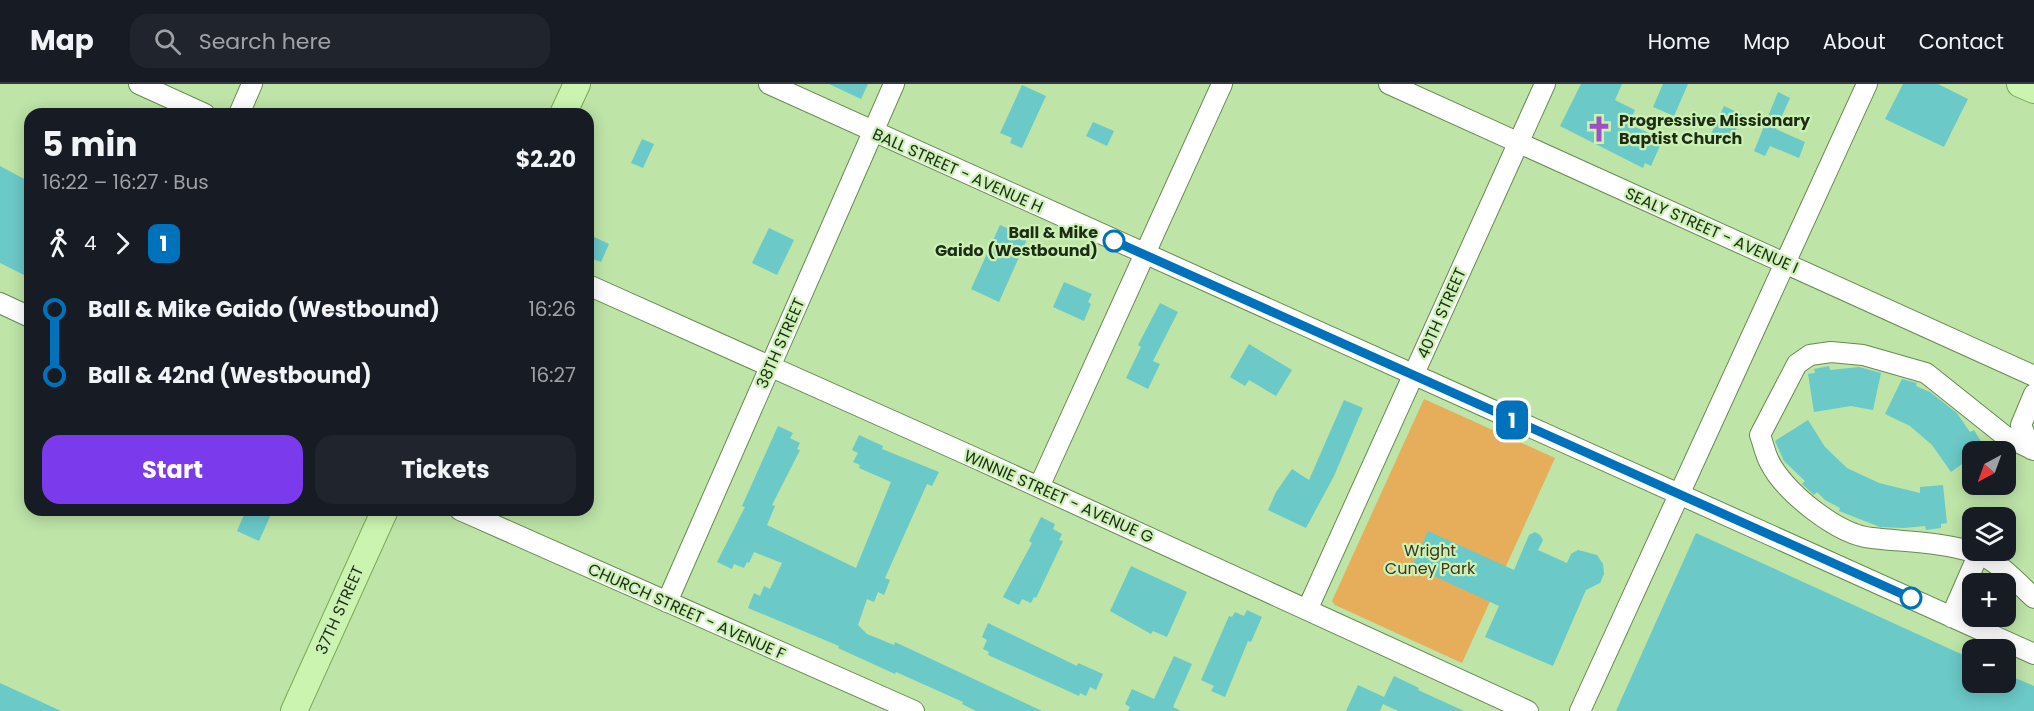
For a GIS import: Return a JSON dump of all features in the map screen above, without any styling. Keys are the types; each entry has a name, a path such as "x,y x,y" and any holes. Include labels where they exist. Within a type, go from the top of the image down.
{"main road":[{"path":"566,108 578,84"},
{"path":"2020,84 2034,90"},
{"name":"37TH STREET","path":"294,711 382,516"}],"street":[{"path":"139,84 192,108"},
{"path":"242,108 252,84"},
{"name":"BALL STREET - AVENUE H","path":"769,84 2034,654"},
{"name":"38TH STREET","path":"667,602 894,84"},
{"path":"1039,487 1222,84"},
{"name":"SEALY STREET - AVENUE I","path":"1389,84 2034,376"},
{"name":"40TH STREET","path":"1308,608 1545,84"},
{"path":"1580,711 1868,84"},
{"name":"WINNIE STREET - AVENUE G","path":"594,288 1308,608 1528,711"},
{"path":"0,303 24,314"},
{"path":"1962,550 1904,540 1870,538 1845,531 1822,517 1795,493 1770,462 1760,435 1797,364 1810,355 1831,352 1863,354 1926,373 2005,436 2033,448"},
{"path":"2033,448 2021,425 2034,394"},
{"name":"CHURCH STREET - AVENUE F","path":"474,516 914,711"},
{"path":"1951,617 1976,561"},
{"path":"1990,561 2034,597"}],"green space":[{"name":"Wright Cuney Park","path":"1424,399 1555,458 1462,663 1335,605 1332,601"}],"building":[{"path":"829,84 868,84 861,99"},
{"path":"1581,84 1622,84 1615,100 1635,110 1628,124 1663,139 1651,166 1645,163 1643,168 1560,126"},
{"path":"1663,84 1688,84 1674,116 1653,107"},
{"path":"1903,84 1938,84 1968,99 1944,147 1885,119"},
{"path":"1022,85 1046,96 1022,148 1010,143 1012,138 1000,133"},
{"path":"1778,92 1790,98 1776,129 1805,142 1799,158 1770,146 1765,156 1754,151"},
{"path":"1724,106 1743,115 1730,143 1711,134"},
{"path":"1093,122 1114,131 1107,146 1086,136"},
{"path":"642,139 654,144 643,168 631,163"},
{"path":"0,166 24,179 24,275 0,263"},
{"path":"1000,225 1028,237 999,302 971,289"},
{"path":"769,228 794,240 777,275 752,263"},
{"path":"594,237 609,244 601,262 594,259"},
{"path":"1064,282 1092,294 1088,302 1091,304 1084,321 1053,307"},
{"path":"1160,303 1178,312 1153,361 1160,364 1148,389 1126,378 1141,347 1138,345"},
{"path":"1249,344 1292,370 1276,396 1249,380 1245,386 1230,377"},
{"path":"1829,366 1830,370 1859,367 1881,373 1873,410 1851,406 1814,412 1808,374 1815,373 1814,369"},
{"path":"1902,379 1917,383 1916,386 1930,392 1957,413 1970,432 1974,430 1981,441 1962,441 1962,464 1951,472 1932,445 1910,426 1885,414"},
{"path":"1344,400 1363,408 1334,476 1306,528 1268,510 1276,492 1292,469 1309,480"},
{"path":"1808,420 1825,447 1847,468 1879,483 1920,493 1920,487 1943,485 1947,523 1941,524 1941,528 1926,530 1925,526 1880,527 1839,511 1840,508 1825,500 1817,492 1814,495 1802,484 1805,481 1784,461 1775,441"},
{"path":"778,426 793,433 790,438 800,443 797,449 800,450 772,505 775,506 767,525 856,568 891,482 859,468 860,465 853,462 858,453 852,450 859,435 883,446 882,449 939,472 932,486 927,484 885,578 890,580 884,595 878,592 874,602 867,599 858,625 867,634 894,645 895,642 1042,711 976,711 962,704 963,702 748,608 754,593 760,596 764,586 770,589 782,563 754,552 744,568 734,564 732,569 717,562 745,507 742,506"},
{"path":"243,516 270,516 259,541 237,531"},
{"path":"1041,517 1055,524 1053,529 1062,534 1059,540 1063,541 1036,598 1034,597 1031,603 1022,599 1019,605 1003,597 1032,543 1029,541"},
{"path":"1428,531 1514,570 1529,535 1535,532 1543,540 1538,550 1567,563 1571,554 1578,550 1597,555 1603,564 1604,574 1600,583 1586,590 1553,666 1485,637 1499,606 1412,566"},
{"path":"1696,533 1962,654 1962,693 2016,693 2016,678 2034,686 2034,711 1616,711"},
{"path":"1131,566 1187,592 1167,637 1153,631 1151,634 1110,611"},
{"path":"1247,610 1262,617 1251,642 1248,641 1225,697 1211,691 1214,686 1201,680 1229,616 1232,617 1235,612 1244,616"},
{"path":"988,623 1077,666 1078,663 1103,674 1096,690 1090,687 1086,696 1080,693 1079,696 988,655 989,652 983,649 987,640 982,637"},
{"path":"1174,656 1192,664 1173,707 1181,711 1128,711 1130,707 1125,704 1132,689 1154,699"},
{"path":"1394,676 1464,711 1398,711 1383,704 1380,711 1346,711 1358,685 1384,697"},
{"path":"0,683 61,711 0,711"}],"bus line":[{"name":"1","path":"1114,241 1911,598"}],"place":[{"name":"Progressive Missionary Baptist Church","path":"1599,129"},
{"name":"Ball & Mike Gaido (Westbound)","path":"1114,241"}]}
